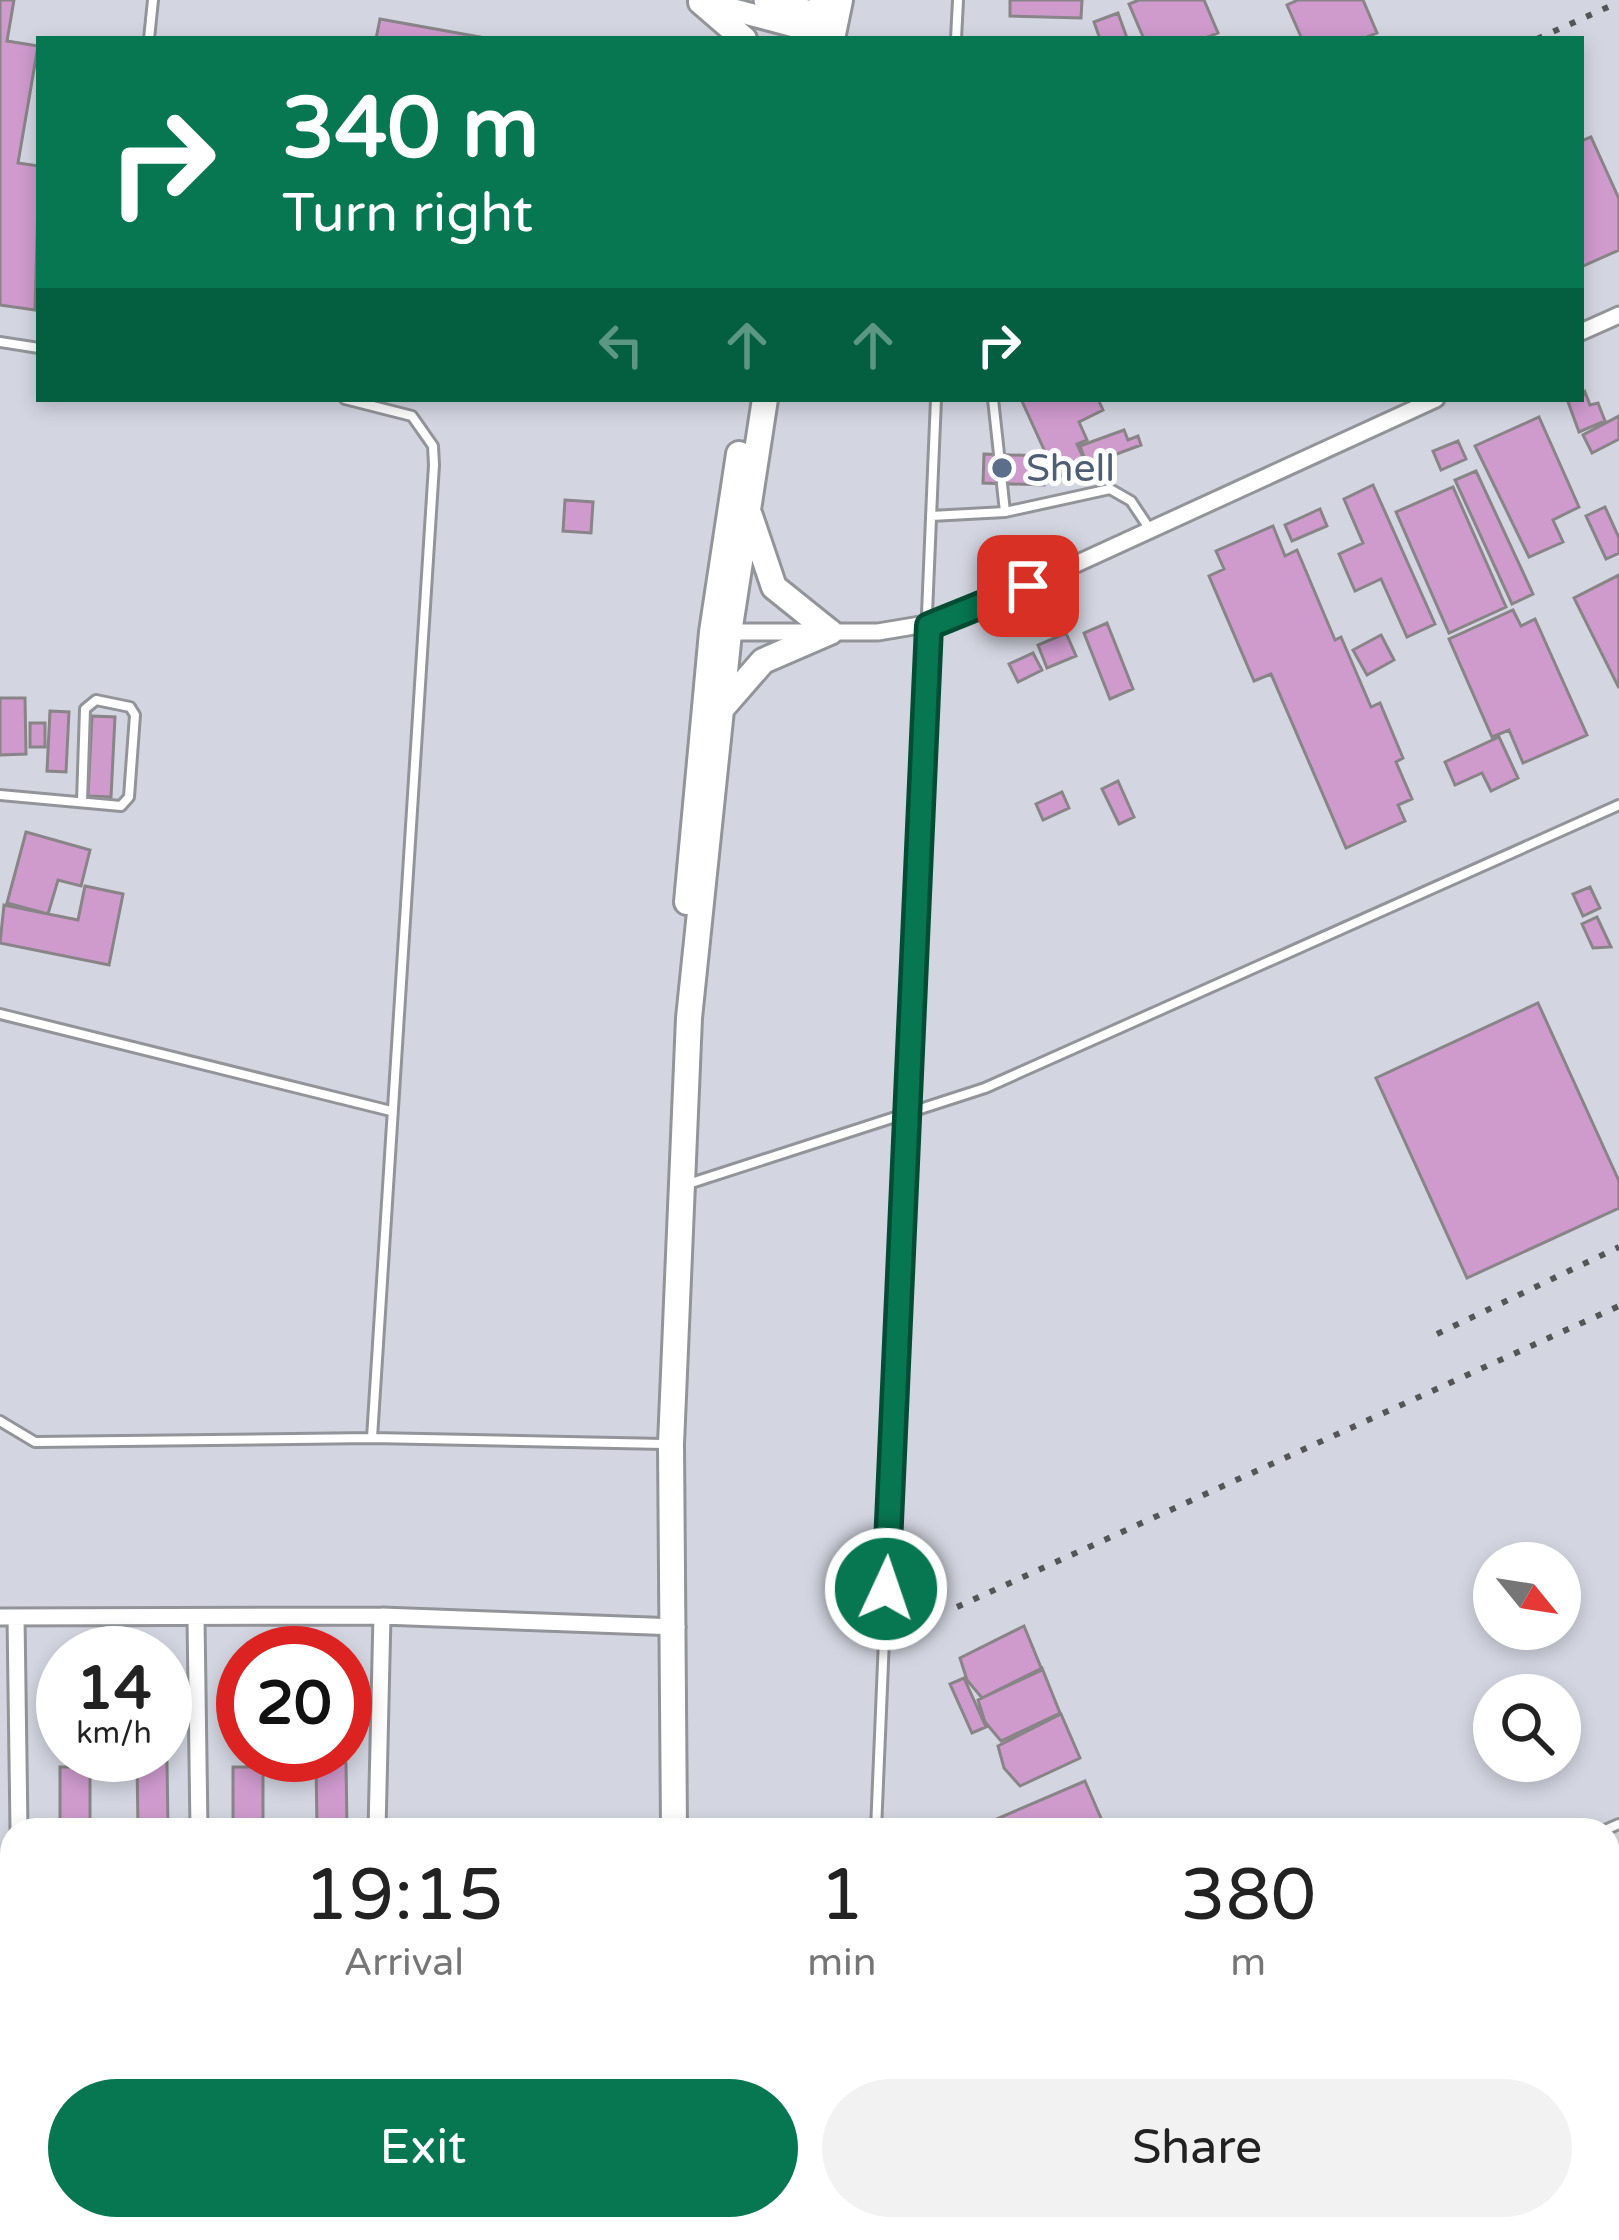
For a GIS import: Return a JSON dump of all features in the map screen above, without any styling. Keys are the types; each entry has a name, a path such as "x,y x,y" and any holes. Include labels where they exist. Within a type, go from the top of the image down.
{"main road":[{"path":"698,1 740,36"},
{"path":"689,1018 685,953 689,857 750,402"},
{"path":"674,1818 677,1627 671,1444 689,1018 722,710 721,632 764,402"},
{"path":"722,710 763,661 830,632 774,587 747,505"}],"street":[{"path":"765,0 827,23"},
{"path":"698,1 827,23"},
{"path":"1584,331 1619,314"},
{"path":"721,632 929,626 1429,402"},
{"path":"377,1818 382,1616"},
{"path":"18,1818 8,1617 382,1616 677,1627"},
{"path":"196,1619 200,1818"}],"lane":[{"path":"149,36 153,0"},
{"path":"956,36 958,0"},
{"path":"0,343 36,348"},
{"path":"358,402 412,416 433,446 372,1438"},
{"path":"877,1818 936,402"},
{"path":"993,402 999,454"},
{"path":"1001,484 1005,512"},
{"path":"931,516 1005,512 1110,489 1131,501 1150,530"},
{"path":"0,795 121,806 128,797 135,715 130,707 96,700 85,710 82,802"},
{"path":"679,1186 985,1088 1619,805"},
{"path":"0,1014 391,1111"},
{"path":"0,1421 35,1442 372,1438 671,1444"}],"shaded area":[{"path":"0,0 1619,0 1619,1818 0,1818"}],"building":[{"path":"0,0 14,0 7,41 36,46 18,163 36,166 35,310 0,305"},
{"path":"1010,0 1082,0 1081,18 1010,16"},
{"path":"1204,0 1218,33 1143,36 1129,4"},
{"path":"1298,0 1363,0 1377,33 1301,36 1287,5"},
{"path":"1118,13 1126,36 1099,36 1094,22"},
{"path":"380,19 474,36 377,36"},
{"path":"1591,137 1619,199 1619,250 1584,266 1584,140"},
{"path":"1584,394 1590,405 1598,403 1605,421 1579,432 1568,402 1584,402"},
{"path":"1022,402 1099,402 1103,410 1079,422 1087,440 1077,444 1086,464 1057,478"},
{"path":"1619,416 1619,439 1592,453 1583,435"},
{"path":"1539,417 1579,507 1553,520 1563,542 1529,557 1475,446"},
{"path":"1124,430 1128,440 1138,436 1141,445 1087,465 1080,446"},
{"path":"1458,441 1466,459 1441,470 1433,451"},
{"path":"984,454 1044,456 1044,485 983,483"},
{"path":"1476,471 1533,594 1512,604 1455,480"},
{"path":"1373,485 1435,624 1407,637 1381,579 1355,591 1339,554 1363,543 1344,499"},
{"path":"1453,487 1506,607 1449,633 1396,512"},
{"path":"565,500 593,502 591,533 563,531"},
{"path":"1605,507 1619,538 1619,553 1606,559 1586,516"},
{"path":"1320,509 1327,526 1292,541 1285,525"},
{"path":"1273,526 1285,556 1297,550 1335,640 1341,637 1371,707 1380,703 1403,758 1396,762 1412,799 1398,805 1405,821 1346,848 1271,674 1254,681 1209,576 1224,569 1216,551"},
{"path":"1619,575 1619,688 1574,598"},
{"path":"1513,610 1521,626 1535,619 1587,735 1523,763 1509,730 1492,737 1449,639"},
{"path":"1107,623 1133,689 1110,699 1084,633"},
{"path":"1066,633 1076,656 1047,668 1038,645"},
{"path":"1381,635 1394,660 1367,675 1353,650"},
{"path":"1033,653 1042,670 1018,682 1009,664"},
{"path":"0,698 25,698 26,754 0,755"},
{"path":"50,711 69,712 66,772 47,771"},
{"path":"92,716 115,717 111,797 88,796"},
{"path":"30,723 45,723 45,747 30,747"},
{"path":"1499,737 1518,778 1491,791 1482,773 1455,785 1445,762"},
{"path":"1118,781 1134,817 1119,824 1102,789"},
{"path":"1062,792 1069,808 1043,820 1036,804"},
{"path":"26,832 90,850 81,886 58,880 48,914 7,903"},
{"path":"85,886 123,894 109,965 0,943 4,905 78,920"},
{"path":"1590,887 1600,908 1583,916 1573,894"},
{"path":"1597,917 1611,947 1593,948 1582,924"},
{"path":"1538,1003 1619,1181 1619,1208 1467,1278 1376,1078"},
{"path":"1024,1626 1042,1670 982,1698 967,1680 960,1658"},
{"path":"1042,1668 1060,1713 1001,1741 985,1722 978,1700"},
{"path":"964,1678 986,1727 972,1733 950,1684"},
{"path":"1061,1714 1080,1758 1020,1786 1004,1768 998,1746"},
{"path":"1085,1781 1101,1818 999,1818"},
{"path":"60,1782 90,1782 90,1818 60,1818"},
{"path":"137,1782 167,1782 168,1818 138,1818"},
{"path":"233,1782 263,1782 263,1818 233,1818"},
{"path":"316,1782 346,1782 347,1818 317,1818"}],"railway":[{"path":"1544,36 1619,2"},
{"path":"1437,1334 1619,1247"},
{"path":"957,1607 1619,1306"}],"place":[{"name":"Shell","path":"1002,468"}],"route":[{"path":"886,1589 929,626 956,619 1028,586"}]}
